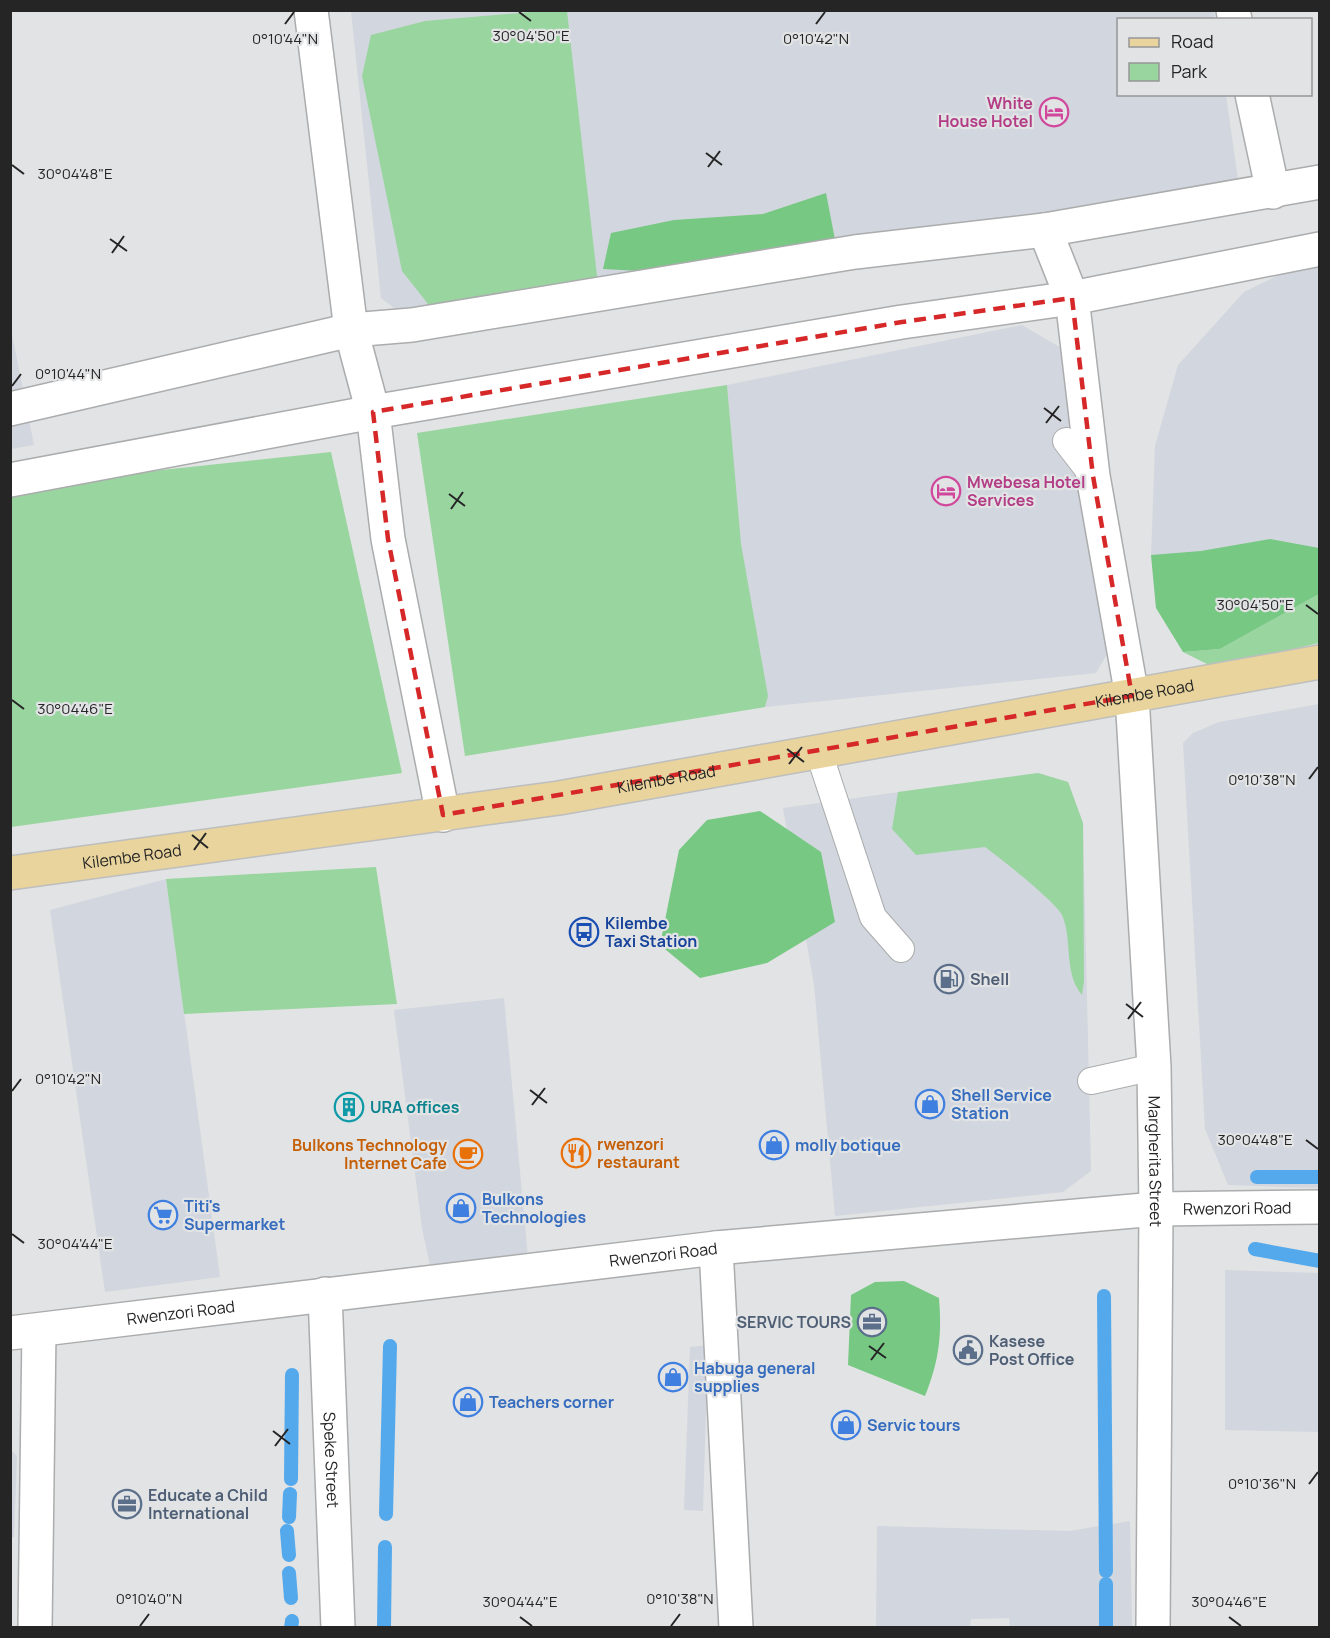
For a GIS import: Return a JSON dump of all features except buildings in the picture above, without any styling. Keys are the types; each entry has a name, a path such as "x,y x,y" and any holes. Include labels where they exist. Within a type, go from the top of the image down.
{"main road":[{"name":"Kilembe Road","path":"10,873 444,815 819,753 1320,662"}],"street":[{"path":"311,10 351,330 374,412 388,539 444,815"},
{"path":"1252,96 1273,192"},
{"path":"10,409 351,330 412,325 855,252 1045,230 1320,182"},
{"name":"Margherita Street","path":"1045,230 1072,298 1093,476 1132,696 1154,1067 1156,1209 1153,1628"},
{"path":"10,480 374,412 902,322 1072,298 1320,249"},
{"name":"Rwenzori Road","path":"25,1331 716,1248 1156,1209 1320,1207"},
{"path":"716,1248 736,1628"},
{"name":"Speke Street","path":"325,1294 338,1628"},
{"path":"25,1331 35,1628"}],"lane":[{"path":"1066,441 1093,476"},
{"path":"819,753 873,917 901,949"},
{"path":"1091,1081 1154,1067"}],"highlighted area":[{"path":"1072,298 1093,476 1132,696 443,815 388,539 373,412 902,322"}],"shaded area":[{"path":"351,11 1214,11 1215,18 1117,18 1117,96 1226,96 1241,201 425,332 381,298"},
{"path":"1319,255 1319,557 1156,608 1151,555 1155,446 1178,365 1244,292"},
{"path":"10,324 34,445 11,449 10,449"},
{"path":"1022,325 1080,359 1113,644 1096,673 765,707 740,548 727,385"},
{"path":"1319,704 1319,1188 1228,1185 1205,1129 1183,743 1193,733 1219,722"},
{"path":"1038,773 1068,782 1083,823 1091,1171 1063,1192 835,1216 814,985 783,808"},
{"path":"166,879 220,1277 105,1292 50,910"},
{"path":"504,998 529,1269 432,1275 422,1228 394,1010"},
{"path":"1225,1270 1319,1273 1319,1432 1225,1430"},
{"path":"708,1345 703,1511 684,1510 690,1347"},
{"path":"10,1449 17,1456 14,1537 10,1537"},
{"path":"1130,1521 1132,1627 1010,1627 1009,1618 971,1619 970,1627 876,1627 877,1526 1069,1531"}],"green space":[{"path":"567,11 598,285 432,309 402,271 362,76 371,35 425,21"},
{"path":"826,193 837,250 802,271 736,253 676,273 603,269 611,233 674,220 763,214"},
{"path":"727,385 741,544 768,696 765,707 465,756 417,433"},
{"path":"331,452 402,773 11,827 10,486"},
{"path":"1270,539 1319,548 1319,594 1220,649 1183,652 1156,608 1151,555 1201,551"},
{"path":"1319,594 1319,643 1215,668 1183,652 1220,649"},
{"path":"1038,773 1068,782 1083,823 1084,981 1082,995 1072,976 1062,915 1039,891 985,847 916,855 892,829 898,792"},
{"path":"760,811 821,852 835,922 767,963 700,978 660,945 679,850 707,820"},
{"path":"376,867 397,1004 184,1014 166,879"},
{"path":"904,1281 939,1298 938,1348 934,1371 925,1396 848,1365 851,1295 875,1282"}],"waterway":[{"path":"1257,1177 1320,1177"},
{"path":"1255,1249 1320,1261"},
{"path":"1104,1296 1106,1571"},
{"path":"386,1514 390,1346"},
{"path":"291,1479 292,1375"},
{"path":"289,1517 290,1494"},
{"path":"287,1531 289,1555"},
{"path":"384,1628 385,1547"},
{"path":"289,1573 291,1598"},
{"path":"1106,1584 1106,1628"},
{"path":"291,1628 292,1621"}],"place":[{"name":"White House Hotel","path":"1054,112"},
{"name":"Mwebesa Hotel Services","path":"946,491"},
{"name":"Kilembe Taxi Station","path":"584,932"},
{"name":"Shell","path":"949,979"},
{"name":"Shell Service Station","path":"930,1104"},
{"name":"URA offices","path":"349,1107"},
{"name":"molly botique","path":"774,1145"},
{"name":"rwenzori restaurant","path":"576,1153"},
{"name":"Bulkons Technology Internet Cafe","path":"468,1154"},
{"name":"Bulkons Technologies","path":"461,1208"},
{"name":"Titi's Supermarket","path":"163,1215"},
{"name":"SERVIC TOURS","path":"872,1322"},
{"name":"Kasese Post Office","path":"968,1350"},
{"name":"Habuga general supplies","path":"673,1377"},
{"name":"Teachers corner","path":"468,1402"},
{"name":"Servic tours","path":"846,1425"},
{"name":"Educate a Child International","path":"127,1504"}]}
